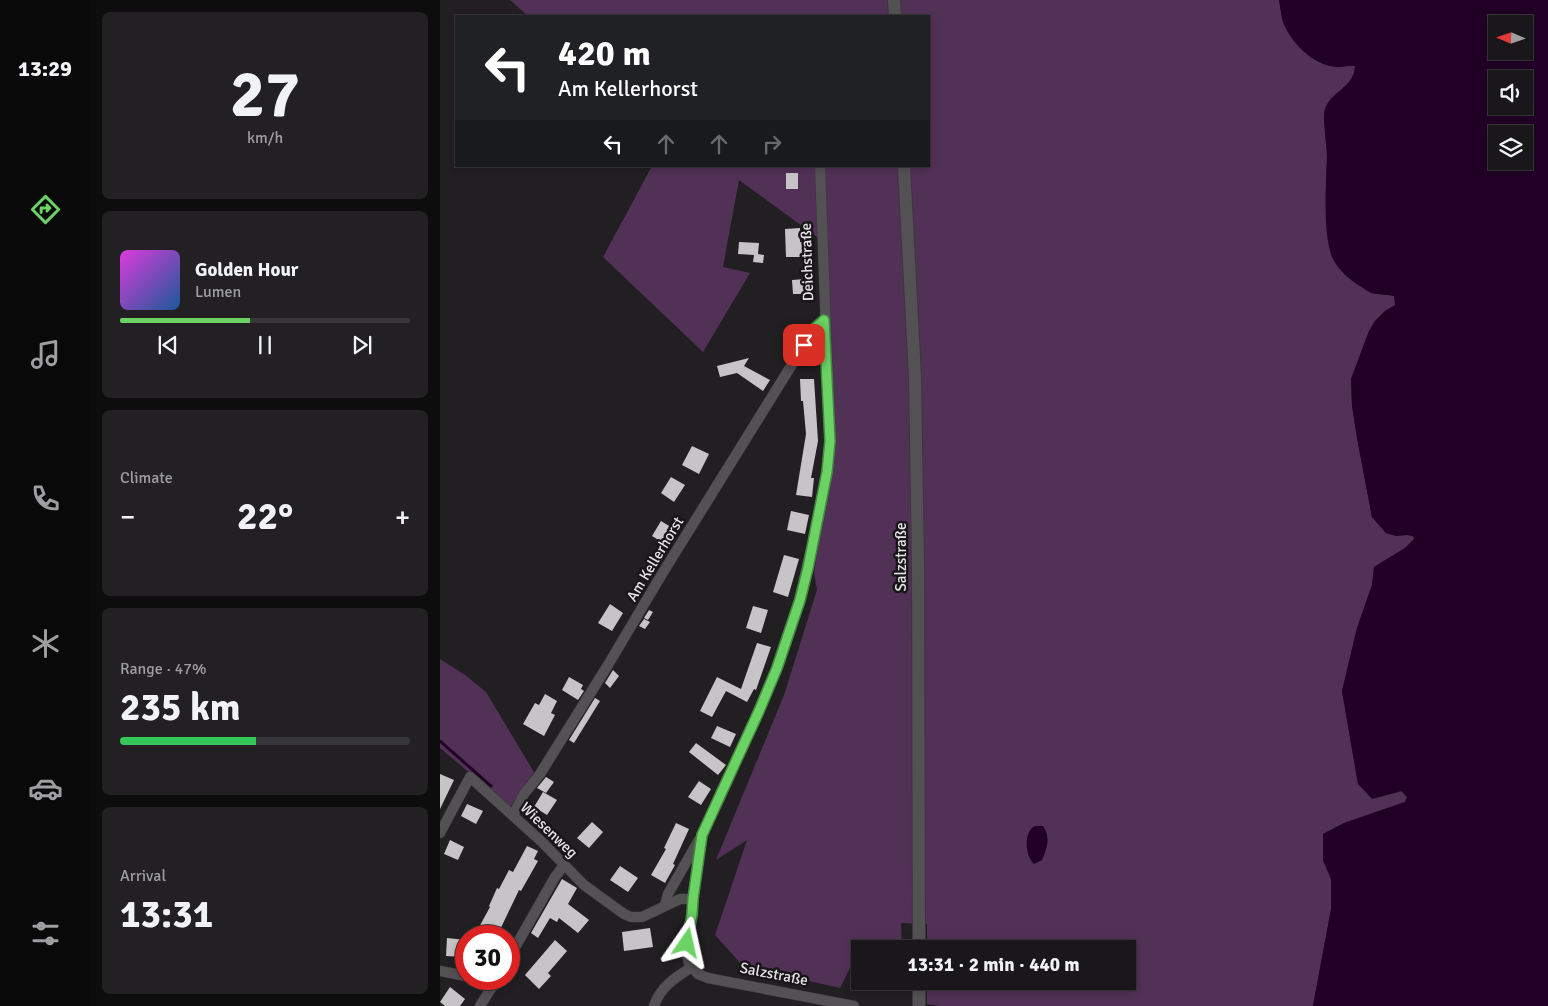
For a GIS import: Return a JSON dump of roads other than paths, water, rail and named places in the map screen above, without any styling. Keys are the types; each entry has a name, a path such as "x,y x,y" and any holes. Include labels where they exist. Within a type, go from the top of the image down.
{"street":[{"path":"894,0 895,15"},
{"name":"Deichstraße","path":"692,967 686,953 702,835 777,668 800,600 827,472 830,441 824,320 820,167"},
{"name":"Salzstraße","path":"904,167 915,377 918,565 919,940"},
{"name":"Am Kellerhorst","path":"513,815 524,794 540,774 608,665 662,574 814,329 824,320"},
{"name":"Wiesenweg","path":"440,833 470,777 513,815 597,896 624,914 631,917 642,917 665,905 680,900 693,899"},
{"path":"665,905 668,894 702,835"},
{"path":"520,939 555,877 564,865"},
{"path":"654,1006 664,988 673,979 692,967"},
{"name":"Salzstraße","path":"692,967 698,974 708,978 854,1006"},
{"path":"440,971 455,974"},
{"path":"480,1006 490,990"},
{"path":"919,990 919,1006"}],"waterway":[{"path":"440,741 491,786"}]}
